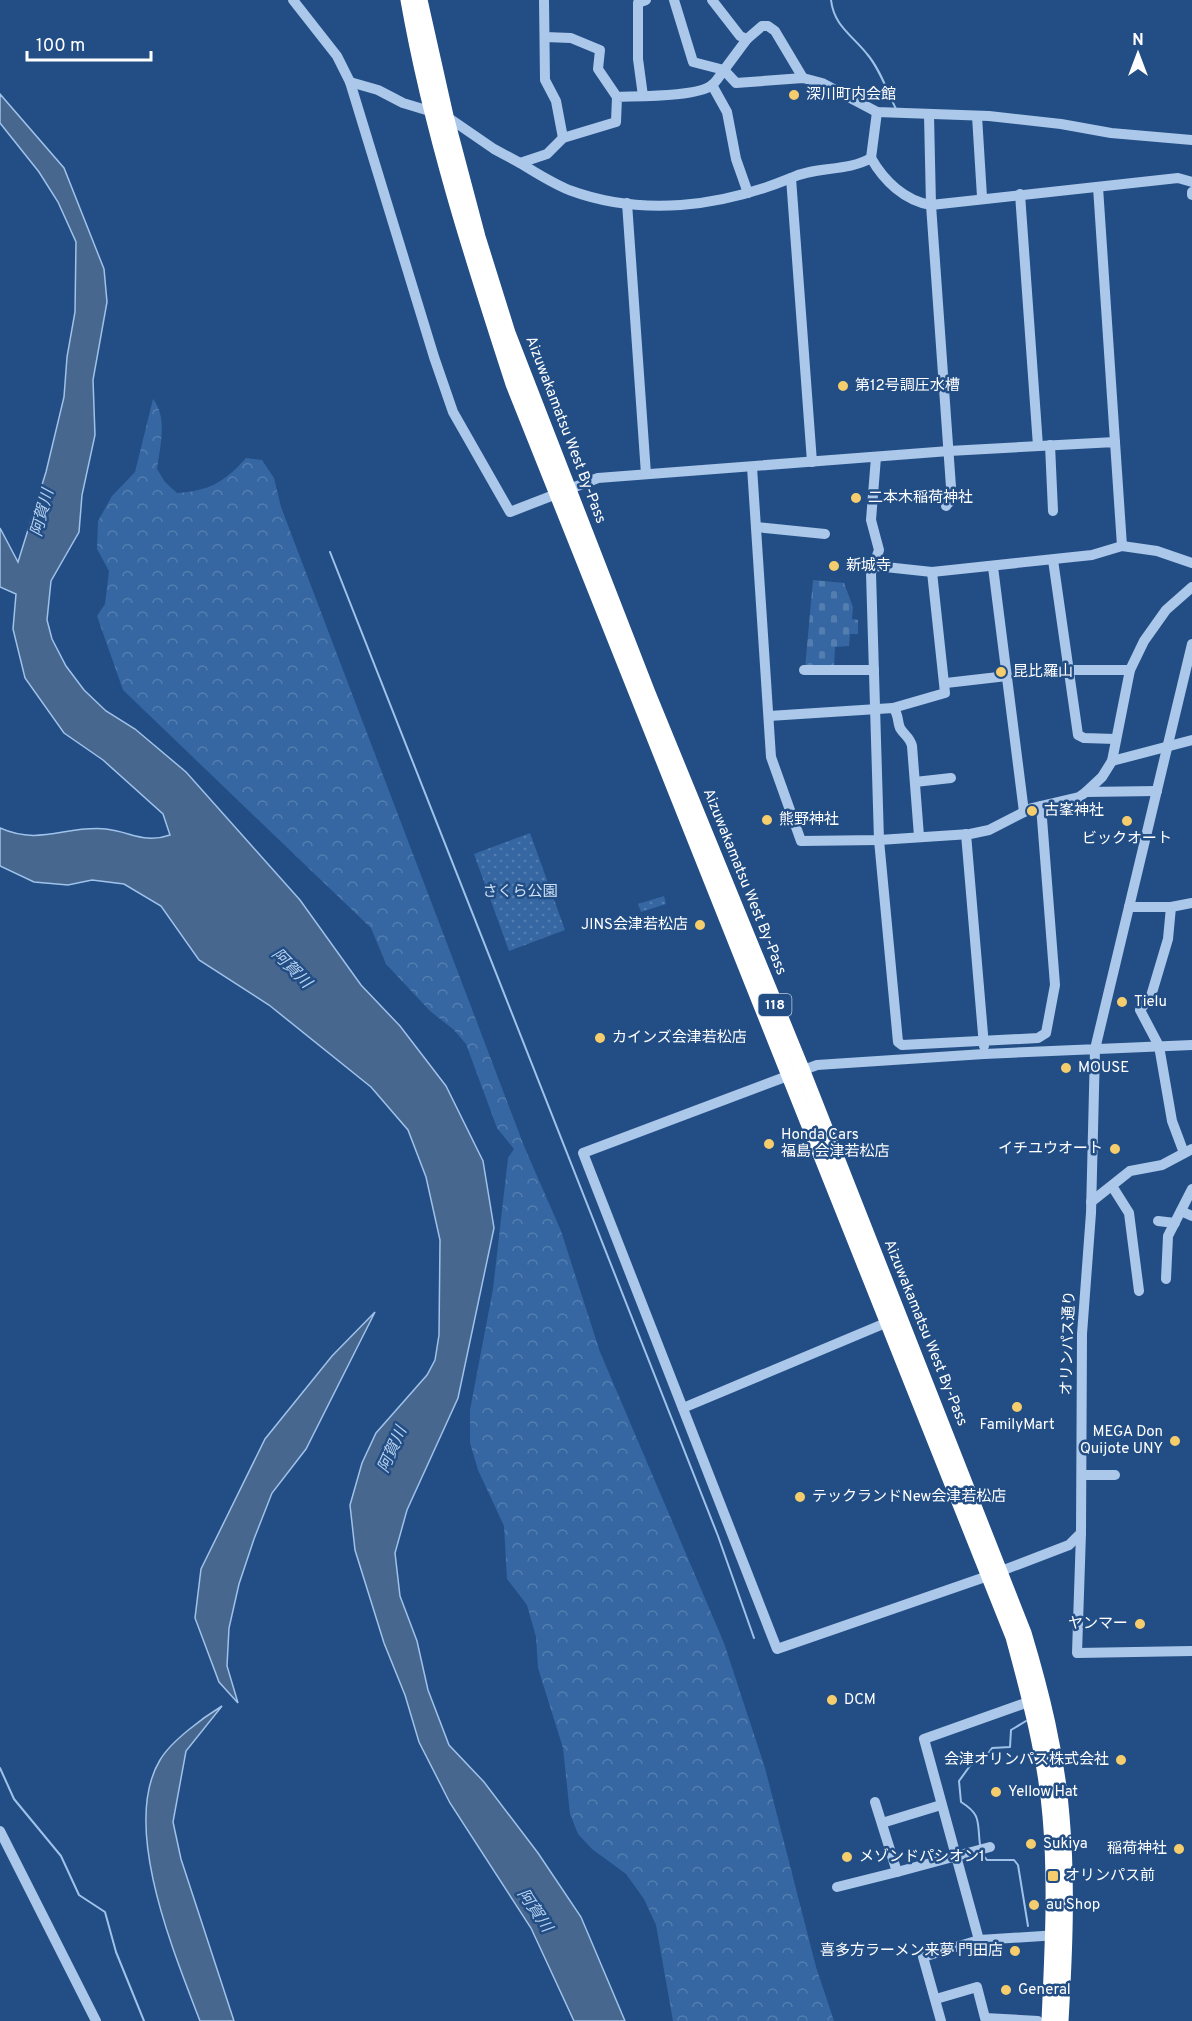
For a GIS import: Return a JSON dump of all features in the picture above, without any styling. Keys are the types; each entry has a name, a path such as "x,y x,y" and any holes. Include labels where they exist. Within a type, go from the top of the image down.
{"highway":[{"name":"Aizuwakamatsu West By-Pass","path":"408,0 439,114 508,333 562,493 723,880 994,1574"},
{"name":"Aizuwakamatsu West By-Pass","path":"420,0 439,114"},
{"name":"Aizuwakamatsu West By-Pass","path":"796,1071 888,1322 994,1574 1024,1633 1062,1813 1058,1935 1061,2021"},
{"name":"Aizuwakamatsu West By-Pass","path":"1049,2021 1058,1935"}],"street":[{"path":"292,0 338,56 350,82 453,412 510,512 598,478 949,451 1115,442"},
{"path":"544,0 545,80 556,101 563,138"},
{"path":"643,96 637,38 638,3 646,0"},
{"path":"674,0 693,62 724,70 736,83 803,78 822,83 877,112 1061,124 1112,134 1192,140"},
{"path":"712,0 740,36 747,39"},
{"path":"617,97 668,95 712,85 747,39 762,26 768,26 775,31 803,78"},
{"path":"520,163 547,154 563,138 616,122 617,97 598,69 600,50 571,38 545,37"},
{"path":"350,82 439,114 494,149 567,189 652,208 675,207 748,193 804,173 851,165 871,158"},
{"path":"712,85 726,112 736,159 748,193"},
{"path":"877,112 871,158 877,168 909,200 932,205 982,197 1178,178 1192,182"},
{"path":"929,115 932,205 949,451 951,500 946,506"},
{"path":"977,117 982,197"},
{"path":"791,178 812,462"},
{"path":"1098,187 1122,546"},
{"path":"1020,194 1038,446"},
{"path":"627,203 646,474"},
{"path":"1050,445 1053,511"},
{"path":"876,457 872,520 879,550 876,566 871,573 879,840 898,1042 902,1045 1038,1038 1046,1034 1052,1015 1054,961 1041,806"},
{"path":"752,467 771,757 801,841 879,840 966,834 989,830 1024,812 1079,797 1102,777 1112,761 1130,670 1152,626 1192,587"},
{"path":"756,527 825,534"},
{"path":"876,566 932,572 1092,555 1122,546 1157,551 1192,563"},
{"path":"1053,560 1078,735 1084,738 1115,739"},
{"path":"993,567 1024,812"},
{"path":"769,716 893,708 945,693 932,572"},
{"name":"オリンパス通り","path":"1192,644 1095,1049 1091,1202 1082,1334 1082,1475 1077,1653 1192,1651"},
{"path":"804,670 874,670"},
{"path":"1069,670 1130,670"},
{"path":"945,683 1007,676"},
{"path":"893,708 901,728 910,738 919,836"},
{"path":"1112,761 1192,740"},
{"path":"915,782 951,778"},
{"path":"1086,792 1157,791"},
{"path":"966,834 984,1054"},
{"path":"1129,907 1171,907 1192,903"},
{"path":"1091,1202 1130,1171 1162,1165 1189,1152 1172,1121 1159,1046 1140,1010 1150,996 1168,939 1171,907"},
{"path":"1081,1533 1069,1545 994,1574 777,1649 583,1153 816,1065 984,1054 1192,1045"},
{"path":"1112,1186 1129,1212 1139,1291"},
{"path":"1166,1280 1168,1236 1192,1189"},
{"path":"1181,1211 1192,1216"},
{"path":"1158,1221 1175,1223"},
{"path":"682,1408 888,1322"},
{"path":"1082,1475 1115,1475"},
{"path":"979,1940 924,1739 1037,1699"},
{"path":"875,1802 897,1872"},
{"path":"882,1823 941,1805"},
{"path":"0,1831 96,2021"},
{"path":"837,1887 984,1849"},
{"path":"941,2021 923,1957 979,1940 1058,1935"},
{"path":"936,2000 977,1987 985,2018 1038,2021"}],"green space":[{"path":"153,399 158,407 162,423 157,469 165,482 177,493 216,484 246,458 262,460 274,478 281,507 524,1146 561,1231 600,1352 724,1643 765,1768 816,1967 834,2021 673,2021 656,1925 644,1899 626,1874 592,1849 578,1834 570,1814 563,1748 538,1668 536,1637 527,1605 507,1579 504,1526 478,1470 470,1443 470,1410 493,1289 508,1158 514,1149 497,1128 466,1044 454,1030 430,1011 386,964 371,928 123,690 97,616 105,604 109,571 97,549 98,521 112,496 135,472"},
{"path":"813,580 844,583 853,607 852,619 858,620 858,634 850,634 849,646 835,647 834,668 805,668"},
{"name":"さくら公園","path":"530,833 565,930 509,951 474,854"},
{"path":"664,896 666,904 641,912 638,904"}],"water":[{"name":"阿賀川","path":"0,94 64,168 104,269 107,302 93,380 95,435 82,495 79,532 51,581 47,620 52,639 66,666 84,690 106,711 135,729 186,772 300,900 361,985 400,1026 446,1086 483,1161 494,1228 458,1398 407,1510 395,1553 400,1596 417,1641 428,1690 449,1745 484,1782 538,1853 581,1917 625,2021 574,2021 531,1928 450,1803 419,1742 405,1695 384,1643 355,1550 350,1505 362,1463 376,1433 427,1375 435,1360 439,1335 440,1240 426,1177 408,1130 371,1087 269,1005 199,960 161,906 124,884 92,880 68,885 34,882 0,866 0,828 28,835 106,829 145,838 170,835 163,814 103,760 64,733 25,678 13,629 16,594 0,587 0,528 18,562 46,472 64,397 67,357 75,312 76,242 58,202 39,172 0,123"},
{"path":"375,1312 306,1449 272,1493 254,1539 239,1584 229,1628 227,1666 238,1703 219,1682 195,1618 201,1569 265,1439 332,1356"},
{"path":"222,1706 186,1751 173,1822 181,1859 234,2021 200,2021 166,1927 156,1890 148,1854 146,1819 149,1787 160,1760 180,1737"}],"waterway":[{"path":"831,0 836,17 844,30 872,60 880,73 896,109"},
{"path":"330,552 718,1536 754,1638"},
{"path":"980,1845 977,1820 972,1811 961,1802 959,1781 972,1763 987,1755 992,1748 1010,1747 1011,1730 1026,1721"},
{"path":"0,1768 14,1799 61,1856 79,1895 105,1912 116,1952 144,2021"},
{"path":"981,1853 987,1860 1014,1860 1018,1865 1028,1926"}],"place":[{"name":"深川町内会館","path":"794,95"},
{"name":"第12号調圧水槽","path":"843,386"},
{"name":"二本木稲荷神社","path":"856,498"},
{"name":"新城寺","path":"834,566"},
{"name":"昆比羅山","path":"1001,672"},
{"name":"古峯神社","path":"1032,811"},
{"name":"熊野神社","path":"767,820"},
{"name":"ビックオート","path":"1127,821"},
{"name":"JINS会津若松店","path":"700,925"},
{"name":"Tielu","path":"1122,1002"},
{"name":"カインズ会津若松店","path":"600,1038"},
{"name":"MOUSE","path":"1066,1068"},
{"name":"Honda Cars 福島 会津若松店","path":"769,1144"},
{"name":"イチユウオート","path":"1115,1149"},
{"name":"FamilyMart","path":"1017,1407"},
{"name":"MEGA Don Quijote UNY","path":"1175,1441"},
{"name":"テックランドNew会津若松店","path":"800,1497"},
{"name":"ヤンマー","path":"1140,1624"},
{"name":"DCM","path":"832,1700"},
{"name":"会津オリンパス株式会社","path":"1121,1760"},
{"name":"Yellow Hat","path":"996,1792"},
{"name":"Sukiya","path":"1031,1844"},
{"name":"稲荷神社","path":"1179,1849"},
{"name":"メゾンドパシオン1","path":"847,1857"},
{"name":"オリンパス前","path":"1053,1876"},
{"name":"au Shop","path":"1034,1905"},
{"name":"喜多方ラーメン来夢 門田店","path":"1015,1951"},
{"name":"General","path":"1006,1990"}]}
